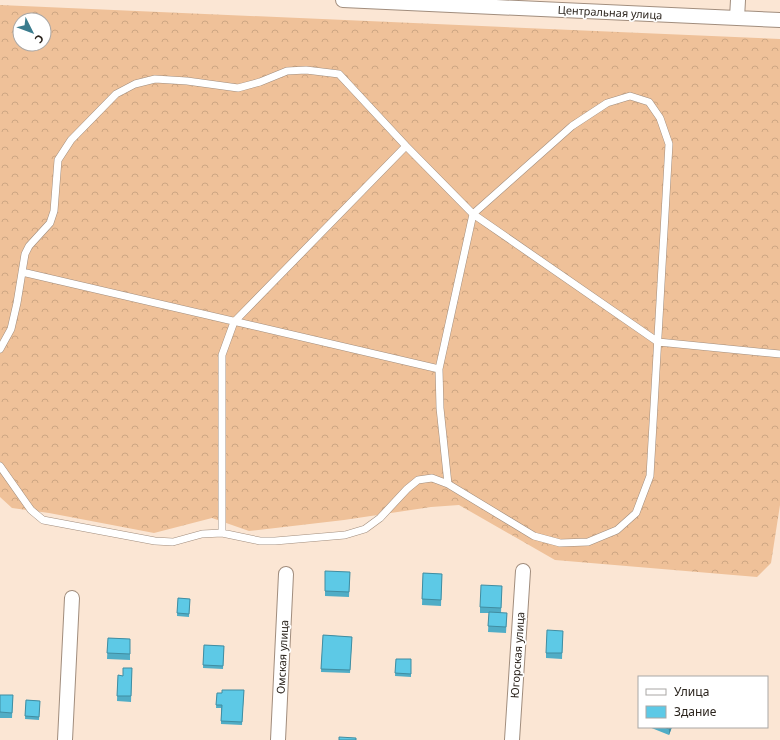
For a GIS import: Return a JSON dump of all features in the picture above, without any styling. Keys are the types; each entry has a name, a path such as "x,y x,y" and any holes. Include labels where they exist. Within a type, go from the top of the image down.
{"street":[{"name":"Центральная улица","path":"343,0 500,4 780,20"},
{"path":"737,18 738,0"},
{"name":"Югорская улица","path":"512,740 523,571"},
{"name":"Омская улица","path":"278,740 286,574"},
{"path":"66,740 72,598"}],"lane":[{"path":"0,349 11,329 25,254 29,246 50,223 54,211 58,160 71,140 116,94 134,84 156,80 187,81 238,88 260,82 287,71 306,70 339,74 406,146 473,214 658,342 780,354"},
{"path":"0,466 31,510 43,520 155,541 173,542 202,534 222,533 260,541 345,535 365,529 380,518 407,489 418,480 432,478 448,484 534,536 560,543 588,542 617,530 636,513 650,476 669,144 660,118 649,102 630,96 607,103 572,126 473,214 439,370 440,408 448,484"},
{"path":"222,533 222,355 234,322 406,146"},
{"path":"22,272 439,370"}],"green space":[{"path":"0,5 780,39 780,505 771,563 757,577 555,560 459,505 431,507 344,520 249,531 212,518 154,533 49,513 12,508 0,497"}],"building":[{"path":"325,571 350,572 349,592 325,591"},
{"path":"423,573 442,574 441,600 422,599"},
{"path":"481,585 502,586 501,608 480,607"},
{"path":"178,598 190,599 189,614 177,613"},
{"path":"489,612 507,613 506,627 488,626"},
{"path":"547,630 563,631 562,653 546,653"},
{"path":"323,635 352,637 350,670 321,669"},
{"path":"108,638 130,639 130,654 107,653"},
{"path":"204,645 224,646 223,666 203,665"},
{"path":"396,659 411,659 411,674 395,673"},
{"path":"123,668 132,668 131,696 117,696 118,675 123,676"},
{"path":"222,690 244,690 242,722 221,721 222,705 216,705 217,693 222,693"},
{"path":"0,695 13,695 12,713 0,712"},
{"path":"26,700 40,701 39,717 25,716"},
{"path":"339,737 356,738 356,740 339,740"}]}
